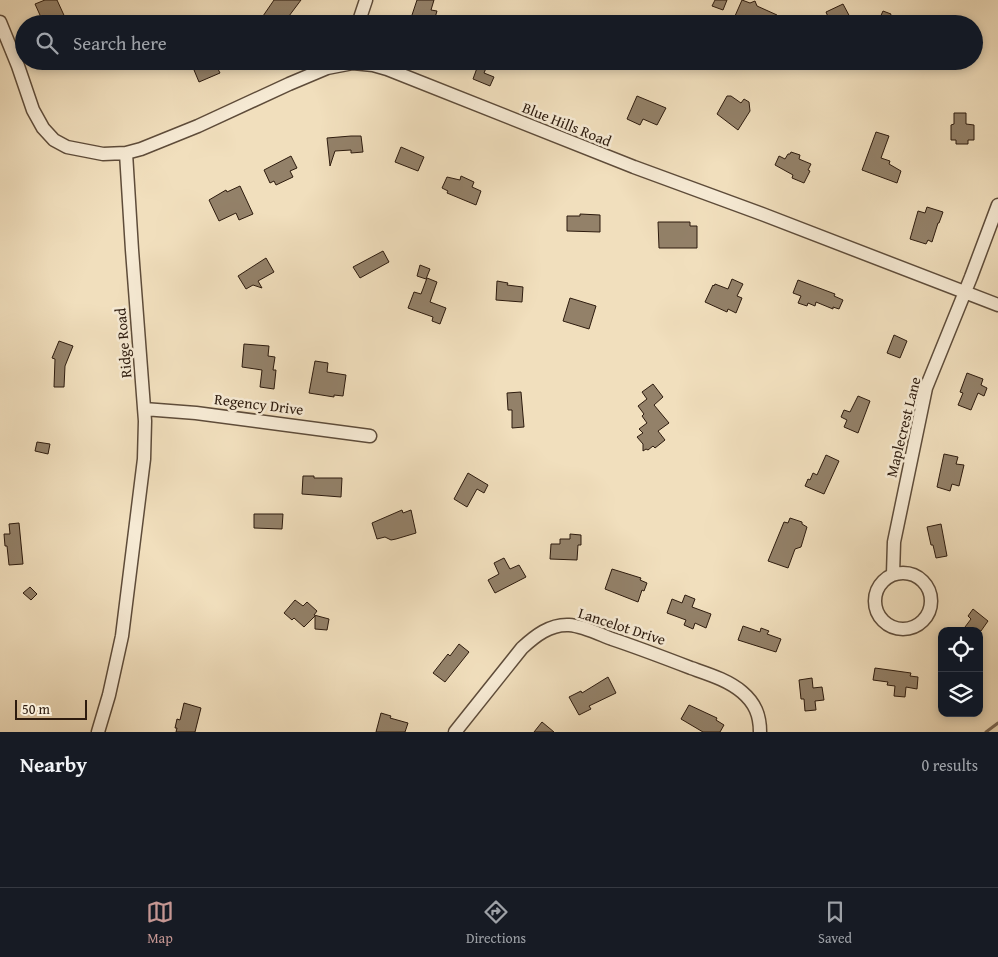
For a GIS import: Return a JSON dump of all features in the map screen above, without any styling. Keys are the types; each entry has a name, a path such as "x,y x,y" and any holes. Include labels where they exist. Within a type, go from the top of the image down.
{"street":[{"path":"361,15 366,0"},
{"path":"0,22 15,59"},
{"path":"19,70 33,110 40,124 54,140 74,150 103,154 126,153"},
{"name":"Blue Hills Road","path":"126,153 141,149 198,126 322,70"},
{"name":"Blue Hills Road","path":"390,70 634,167 998,305"},
{"name":"Ridge Road","path":"98,732 109,695 122,636 140,498 145,442 126,153"},
{"name":"Maplecrest Lane","path":"893,574 894,542 926,388 998,205"},
{"name":"Regency Drive","path":"144,409 196,413 370,436"},
{"path":"902,572 912,573 927,584 932,602 930,611 918,625 899,629 890,626 878,613 875,604 875,594 885,579 893,574 902,572"},
{"name":"Lancelot Drive","path":"455,732 522,648 533,638 551,628 568,625 582,628 720,678 737,688 751,701 759,718 760,732"}],"building":[{"path":"45,0 57,0 64,15 40,15 35,4"},
{"path":"274,0 301,0 290,15 264,15"},
{"path":"417,0 434,0 431,10 437,11 436,15 412,15"},
{"path":"715,0 727,0 723,10 712,6"},
{"path":"742,0 750,3 755,1 757,6 777,15 735,15"},
{"path":"843,4 849,15 827,15 826,12"},
{"path":"883,11 891,14 891,15 881,15"},
{"path":"194,70 218,70 220,73 199,82"},
{"path":"476,70 485,70 484,73 494,77 490,86 473,79"},
{"path":"637,96 666,108 657,125 643,119 640,125 627,119"},
{"path":"727,96 731,96 741,103 744,99 749,102 750,111 738,130 717,114"},
{"path":"954,113 966,113 966,124 974,125 974,140 968,140 968,144 956,144 956,140 951,140 951,125 954,124"},
{"path":"876,132 889,136 881,158 890,161 889,164 901,171 897,183 862,170"},
{"path":"361,136 363,152 351,153 351,150 335,151 330,166 327,138"},
{"path":"401,147 424,157 418,171 395,162"},
{"path":"791,152 800,155 799,159 811,164 804,183 792,178 793,175 775,165 779,156 785,159"},
{"path":"291,156 297,168 290,171 293,177 276,185 274,181 270,183 264,170"},
{"path":"461,176 474,182 472,187 481,191 476,205 447,193 448,191 442,188 447,177 460,180"},
{"path":"240,186 253,214 239,220 236,213 219,221 209,200 226,190 227,192"},
{"path":"927,207 943,212 932,242 928,240 926,244 910,239 918,211 925,213"},
{"path":"580,214 600,215 600,232 567,231 567,216 580,216"},
{"path":"658,222 690,222 690,226 697,226 697,248 659,248"},
{"path":"383,251 389,262 360,278 353,267"},
{"path":"266,258 274,272 258,281 262,288 253,285 246,289 238,276"},
{"path":"420,265 430,269 426,279 417,276"},
{"path":"427,278 437,282 430,302 446,308 440,324 432,321 433,317 408,308 414,292 421,294"},
{"path":"732,279 743,284 737,296 742,298 736,313 728,309 727,312 705,302 713,285 728,289"},
{"path":"798,280 835,294 834,296 843,300 839,309 833,307 833,309 816,302 815,306 808,303 807,306 798,303 801,296 793,293"},
{"path":"497,281 508,283 507,285 523,287 522,302 496,300"},
{"path":"570,298 596,306 589,329 563,321"},
{"path":"894,335 907,341 900,358 887,353"},
{"path":"59,341 73,346 65,366 64,387 54,387 55,359 52,358"},
{"path":"244,344 269,346 268,356 275,357 273,370 276,370 274,389 260,387 262,370 242,367"},
{"path":"315,361 328,363 327,372 346,375 343,396 334,395 334,397 309,393"},
{"path":"967,373 983,379 981,385 987,388 984,396 978,393 971,410 958,405 963,393 960,392"},
{"path":"653,384 663,397 654,405 669,423 658,431 665,440 655,448 653,446 643,451 643,444 637,437 643,433 639,429 647,423 642,416 644,414 638,406 647,399 642,392"},
{"path":"521,392 524,427 512,428 512,410 508,410 507,393"},
{"path":"858,396 870,401 858,433 844,427 847,420 841,417 844,410 850,412"},
{"path":"37,442 50,444 48,454 35,451"},
{"path":"944,454 958,457 956,464 964,465 959,486 952,484 950,491 937,487"},
{"path":"826,455 839,461 824,494 805,486 813,473 817,475"},
{"path":"468,473 488,485 484,493 477,489 467,507 454,499"},
{"path":"303,476 342,478 341,497 302,494"},
{"path":"402,510 403,513 411,510 416,533 391,540 385,537 377,539 372,523"},
{"path":"254,514 283,514 282,529 254,528"},
{"path":"790,518 802,522 807,527 801,547 795,549 788,568 768,561 784,522 788,523"},
{"path":"19,523 23,564 9,565 4,534 10,534 9,524"},
{"path":"941,524 947,556 936,558 927,527"},
{"path":"570,534 581,535 581,545 578,545 577,560 550,559 551,544 560,544 560,539 570,539"},
{"path":"504,558 510,569 519,565 526,577 495,593 488,580 499,574 494,563"},
{"path":"612,569 641,578 640,580 647,583 644,591 642,590 638,602 605,589"},
{"path":"30,587 37,594 31,600 23,593"},
{"path":"685,595 695,599 692,607 711,614 706,628 695,623 693,629 684,625 686,620 667,613 672,599 682,603"},
{"path":"295,600 303,606 307,602 317,611 314,615 329,619 327,630 315,629 315,616 304,627 294,618 292,620 284,613"},
{"path":"973,609 988,621 983,628 965,627 971,619 968,616"},
{"path":"743,626 760,632 761,628 769,631 767,634 781,639 776,652 738,640"},
{"path":"459,644 469,652 445,682 433,673 448,654 450,656"},
{"path":"875,668 911,673 910,676 918,677 917,689 906,687 905,697 894,696 895,686 887,685 888,682 873,680"},
{"path":"608,677 616,693 589,706 591,709 579,715 569,697 581,691 582,693"},
{"path":"812,678 813,688 822,687 824,700 815,701 816,710 805,711 804,699 801,699 799,680"},
{"path":"184,703 201,708 195,732 176,732 177,719 180,720"},
{"path":"689,705 717,718 716,720 724,725 720,732 703,732 681,719"},
{"path":"381,713 391,716 390,718 408,723 405,732 376,732"},
{"path":"542,722 554,732 534,732"}],"waterway":[{"path":"986,732 998,723"}]}
